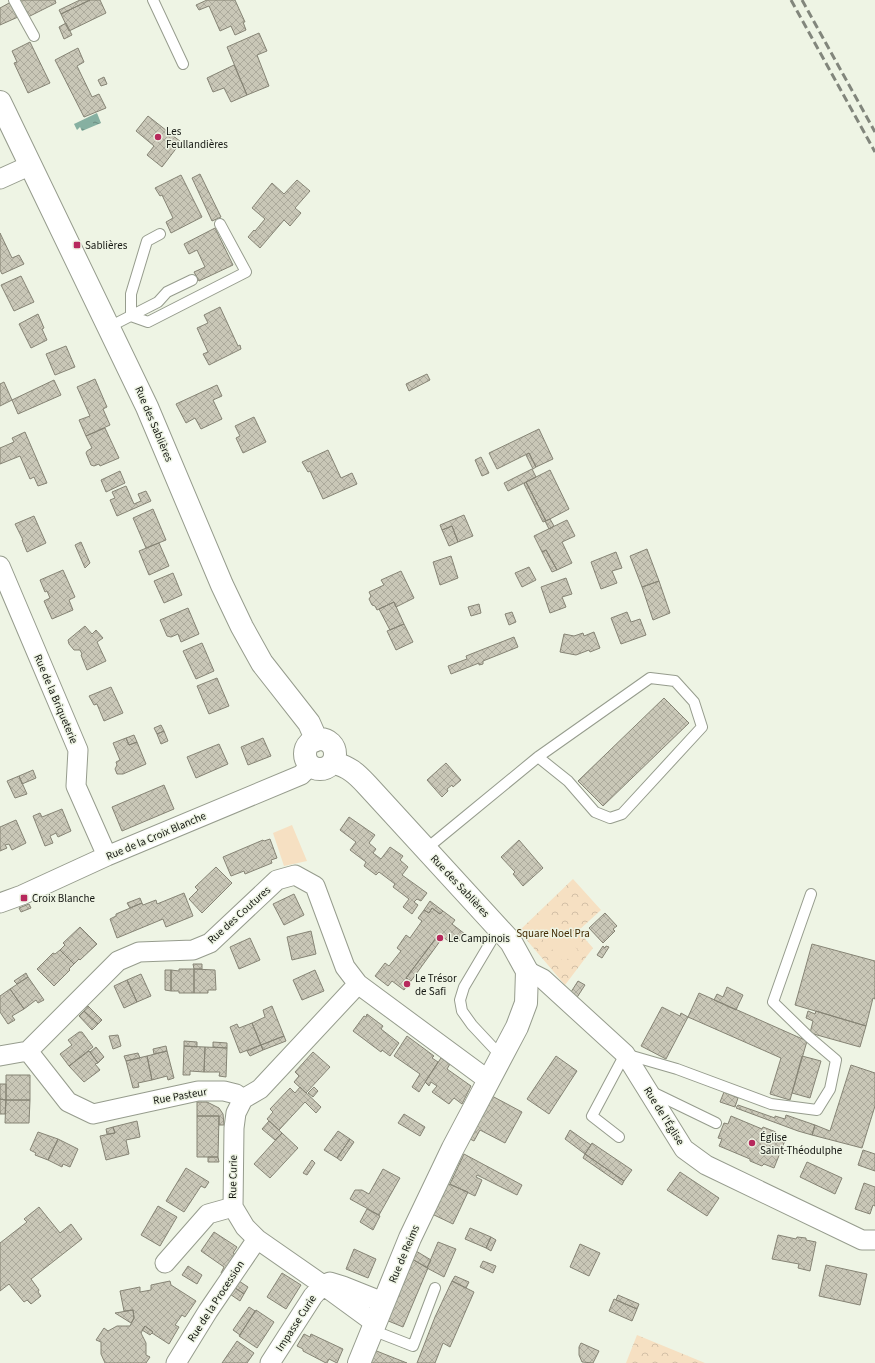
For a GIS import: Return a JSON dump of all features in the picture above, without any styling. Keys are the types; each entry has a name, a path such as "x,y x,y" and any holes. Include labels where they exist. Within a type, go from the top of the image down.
{"street":[{"name":"Rue des Sablières","path":"0,102 147,407 222,585 242,627 262,663 309,723 313,732 314,741"},
{"path":"0,180 31,165"},
{"name":"Rue de la Briqueterie","path":"0,566 78,750 76,786 108,856"},
{"path":"324,740 332,746 335,754 333,762 326,768 322,769 318,769 310,765 307,761 306,752 310,744 314,741 324,740"},
{"name":"Rue des Sablières","path":"333,762 349,768 356,773 499,928 511,942 527,971"},
{"name":"Rue de la Croix Blanche","path":"0,903 301,775 310,765"},
{"name":"Rue des Coutures","path":"28,1051 118,961 139,952 193,950 210,943 277,880 295,875 316,886 344,967 358,984 488,1080"},
{"path":"488,1080 517,1027 526,1003 527,971"},
{"name":"Rue de l'Église","path":"527,971 543,979 625,1054 684,1149 706,1165 862,1240 875,1240"},
{"path":"243,1099 260,1089 358,984"},
{"path":"0,1056 28,1051"},
{"name":"Rue Pasteur","path":"28,1051 68,1102 93,1114 198,1091 224,1091 236,1094 243,1099"},
{"name":"Rue de Reims","path":"359,1363 410,1238 453,1148 488,1080"},
{"name":"Rue Curie","path":"243,1099 236,1113 234,1128 233,1207 245,1227 257,1239 323,1285 373,1326"},
{"path":"165,1263 208,1214 233,1207"},
{"name":"Rue de la Procession","path":"176,1363 208,1311 257,1239"},
{"path":"323,1285 330,1282 383,1302"},
{"name":"Impasse Curie","path":"270,1363 313,1296 323,1285"}],"lane":[{"path":"14,0 34,36"},
{"path":"153,0 183,64"},
{"path":"131,316 148,322 246,272 220,224"},
{"path":"131,316 131,294 147,241 160,234"},
{"path":"109,327 158,302 167,292 192,280"},
{"path":"426,849 538,758 650,678 675,680 694,702 702,727 622,814 610,818 595,812 568,781 538,758"},
{"path":"619,1137 592,1116 625,1054 677,1069 771,1104 817,1110 830,1089 836,1060 808,1037 773,1002 811,894"},
{"path":"499,928 464,987 460,1000 462,1011 472,1025 501,1056"},
{"path":"648,1090 716,1123"},
{"path":"373,1326 413,1346 435,1288"}],"green space":[{"path":"292,825 307,861 284,866 273,833"},
{"name":"Square Noel Pra","path":"573,879 601,910 578,931 593,948 565,985 519,931"},
{"path":"547,916 578,950 564,962 533,929"},
{"path":"637,1335 705,1363 626,1363"}],"water":[{"path":"97,113 101,123 82,131 80,127 77,130 74,124"}],"building":[{"path":"19,0 55,0 56,3 28,17"},
{"path":"80,0 90,0 61,14 59,10"},
{"path":"90,0 100,0 106,13 69,31 61,14"},
{"path":"207,0 235,0 245,22 243,22 246,30 235,35 231,26 220,31 209,6 199,10 196,5"},
{"path":"11,2 18,17 0,25 0,8"},
{"path":"66,23 72,35 64,39 59,27"},
{"path":"259,33 267,51 257,55 269,86 247,95 227,47"},
{"path":"30,42 50,83 28,93 14,63 17,62 12,51"},
{"path":"78,48 84,62 77,66 92,97 99,94 106,108 84,117 55,60"},
{"path":"234,65 247,95 231,102 224,88 213,92 207,78"},
{"path":"104,77 107,84 101,86 98,80"},
{"name":"Les Feullandières","path":"148,116 181,142 162,167 147,155 154,146 136,131"},
{"path":"200,174 221,217 212,221 192,178"},
{"path":"181,175 202,217 171,233 166,222 173,218 162,195 160,196 155,188"},
{"path":"297,180 310,191 295,208 301,213 290,226 284,220 260,248 248,237 265,219 252,208 272,183 284,194"},
{"path":"215,228 233,265 199,281 194,272 205,267 197,250 189,254 184,244"},
{"path":"0,233 12,258 19,255 24,264 2,274 0,270"},
{"path":"21,276 34,302 14,311 1,285"},
{"path":"220,307 238,346 240,345 241,349 209,365 203,354 208,352 197,328 208,323 204,315"},
{"path":"38,314 47,340 31,348 19,324"},
{"path":"66,346 75,367 55,375 46,354"},
{"path":"427,374 430,380 409,391 406,384"},
{"path":"95,379 107,407 103,409 110,425 86,436 79,420 90,416 77,387"},
{"path":"54,380 61,395 18,414 12,400"},
{"path":"4,382 12,400 0,406 0,384"},
{"path":"217,385 222,396 213,400 222,419 201,429 195,418 186,423 176,404"},
{"path":"254,417 266,442 243,453 236,438 240,436 235,426"},
{"path":"105,428 119,458 100,466 99,464 94,466 91,465 86,453 92,448 86,436"},
{"path":"539,429 553,459 536,467 529,453 497,469 489,453"},
{"path":"25,432 47,483 38,486 34,477 30,479 20,456 0,464 0,448 14,442 12,438"},
{"path":"328,450 341,478 352,473 357,484 323,499 310,471 308,472 302,462"},
{"path":"529,453 536,467 533,469 526,455"},
{"path":"481,457 489,473 482,476 475,460"},
{"path":"532,469 536,477 508,491 504,483"},
{"path":"550,470 569,509 546,521 526,482"},
{"path":"120,471 125,483 106,492 101,480"},
{"path":"526,482 546,521 543,522 524,484"},
{"path":"126,486 134,504 141,501 138,494 146,491 151,501 117,516 110,500 115,498 112,492"},
{"path":"153,509 166,540 146,548 133,518"},
{"path":"464,515 473,536 458,542 452,526 442,530 440,525"},
{"path":"34,516 46,543 27,552 15,524"},
{"path":"550,519 554,526 549,529 545,521"},
{"path":"567,520 575,536 562,542 572,563 557,570 546,550 542,552 534,536"},
{"path":"452,526 458,542 449,546 442,530"},
{"path":"81,542 90,563 85,568 75,545"},
{"path":"159,543 169,566 149,575 139,551"},
{"path":"647,549 659,581 642,587 630,556"},
{"path":"546,550 557,570 552,572 542,552"},
{"path":"616,552 622,568 612,571 617,583 601,589 591,562"},
{"path":"451,556 458,578 440,585 433,562"},
{"path":"529,567 536,580 522,587 515,573"},
{"path":"63,570 75,597 69,600 73,610 52,619 44,601 50,598 47,591 45,592 40,580"},
{"path":"401,571 414,598 396,607 394,602 377,610 369,599 371,596 369,592 384,585 381,580"},
{"path":"173,573 182,595 164,603 154,581"},
{"path":"566,578 572,594 562,597 566,607 550,613 541,587"},
{"path":"659,581 670,613 653,620 642,587"},
{"path":"394,602 404,624 390,630 379,609"},
{"path":"479,604 481,613 471,616 468,607"},
{"path":"188,608 199,634 181,642 178,634 171,637 167,636 160,620"},
{"path":"512,612 516,622 509,625 505,614"},
{"path":"627,612 631,622 640,619 646,635 621,644 611,618"},
{"path":"404,624 413,642 396,650 387,631"},
{"path":"85,626 92,634 96,630 103,638 97,642 106,661 87,670 80,650 74,650 69,644 68,640"},
{"path":"594,632 600,648 576,655 560,652 564,634 574,636 583,633 584,636"},
{"path":"514,637 518,647 483,661 483,664 479,665 479,663 451,674 448,666 467,659 466,656"},
{"path":"202,643 214,671 196,679 183,651"},
{"path":"217,678 229,706 209,714 197,686"},
{"path":"111,687 123,713 104,721 97,704 94,705 89,696"},
{"path":"664,698 689,723 603,806 578,781"},
{"path":"161,725 164,731 157,734 154,728"},
{"path":"164,731 168,741 161,744 157,734"},
{"path":"134,735 137,742 129,745 126,738"},
{"path":"126,738 129,745 137,742 146,764 123,774 117,774 115,769 117,765 116,762 120,760 113,743"},
{"path":"263,738 271,756 248,765 241,747"},
{"path":"219,744 228,764 196,778 187,757"},
{"path":"446,763 461,780 453,787 452,785 447,789 448,791 442,797 427,780"},
{"path":"33,770 36,778 22,784 19,776"},
{"path":"19,776 27,794 15,798 7,781"},
{"path":"164,785 174,809 122,831 112,807"},
{"path":"62,809 71,831 58,837 56,833 50,836 53,843 45,846 33,816 40,813 42,817"},
{"path":"349,817 375,835 369,843 376,849 373,853 381,859 390,847 403,856 400,860 408,867 402,875 427,893 421,901 417,899 414,902 418,905 412,914 403,907 409,899 393,887 395,884 379,872 376,875 364,866 366,862 350,850 356,842 340,830"},
{"path":"16,820 26,843 12,850 9,844 5,845 7,848 0,851 0,827"},
{"path":"270,839 277,858 271,860 272,863 245,874 244,871 231,876 223,857 263,840"},
{"path":"519,840 543,868 523,886 513,874 515,872 501,857"},
{"path":"216,867 232,883 202,913 189,899 198,890 195,887"},
{"path":"184,893 193,916 166,927 163,919 117,938 110,919 116,916 116,914 142,903 143,905 156,900 157,904"},
{"path":"294,894 304,915 284,925 273,904"},
{"path":"140,898 142,903 130,908 127,903"},
{"path":"430,901 443,911 440,914 432,908 429,913 424,910"},
{"path":"29,904 31,908 21,912 19,908"},
{"path":"432,908 440,914 443,911 455,920 452,924 465,934 459,941 454,938 451,943 439,934 406,978 411,981 404,990 392,981 388,986 375,976 385,963 389,966 401,951 397,948 406,935 410,938 422,921 418,918 424,910 429,913"},
{"path":"605,913 617,926 613,929 615,931 603,943 589,928"},
{"path":"80,927 97,944 74,964 60,950 65,945 63,943"},
{"path":"311,931 316,954 292,960 287,937"},
{"path":"439,934 443,937 411,981 406,978"},
{"path":"250,938 260,960 239,969 230,947"},
{"path":"812,944 875,961 875,999 873,998 866,1026 795,1005"},
{"path":"603,946 605,948 606,946 609,947 602,958 597,955"},
{"path":"60,950 74,964 54,986 37,969 53,953 55,954"},
{"path":"193,964 202,964 202,969 194,969"},
{"path":"179,969 194,969 194,993 179,993 179,991 171,991 171,970 179,971"},
{"path":"194,969 215,970 216,990 208,990 208,993 194,993"},
{"path":"165,970 171,970 171,991 165,990"},
{"path":"315,970 324,991 302,1000 293,980"},
{"path":"26,973 28,977 17,984 14,981"},
{"path":"141,974 151,996 137,1002 127,980"},
{"path":"28,977 44,1000 38,1003 36,1000 24,1009 10,989"},
{"path":"127,980 137,1002 124,1008 114,986"},
{"path":"578,981 585,985 576,999 571,992"},
{"path":"727,987 743,995 736,1010 714,1000 717,994 723,997"},
{"path":"10,989 24,1009 12,1016 15,1020 8,1024 0,1012 0,996"},
{"path":"699,993 807,1041 790,1100 770,1094 781,1058 688,1017"},
{"path":"88,1006 102,1020 98,1024 84,1011"},
{"path":"272,1006 284,1036 261,1045 252,1023 265,1017 263,1010"},
{"path":"662,1007 680,1016 681,1013 688,1017 666,1059 641,1046"},
{"path":"84,1011 98,1024 92,1030 79,1016"},
{"path":"808,1011 815,1014 816,1011 866,1026 860,1047 810,1033 813,1021 806,1018"},
{"path":"367,1014 383,1026 381,1029 399,1043 390,1056 382,1050 381,1052 353,1031"},
{"path":"252,1023 261,1045 240,1053 230,1027 237,1024 239,1028"},
{"path":"79,1032 82,1032 93,1047 69,1066 60,1054 72,1045 68,1040"},
{"path":"118,1035 121,1046 113,1049 109,1036"},
{"path":"284,1036 286,1041 263,1050 261,1045"},
{"path":"407,1036 434,1056 432,1058 438,1062 419,1092 412,1087 420,1074 394,1056"},
{"path":"184,1041 197,1042 197,1047 184,1046"},
{"path":"213,1042 227,1043 227,1048 213,1047"},
{"path":"261,1045 263,1050 250,1056 247,1051"},
{"path":"166,1046 167,1051 154,1054 153,1049"},
{"path":"184,1046 205,1047 204,1072 190,1071 190,1075 183,1075"},
{"path":"96,1047 104,1057 98,1063 90,1052"},
{"path":"205,1047 227,1048 226,1077 219,1076 220,1072 204,1072"},
{"path":"89,1051 98,1063 95,1064 100,1070 84,1082 69,1066"},
{"path":"167,1051 174,1078 168,1080 167,1076 152,1080 147,1056"},
{"path":"313,1052 330,1067 306,1093 294,1082 299,1076 295,1072"},
{"path":"138,1053 140,1058 126,1061 124,1056"},
{"path":"147,1056 152,1080 138,1083 139,1087 133,1088 126,1061"},
{"path":"556,1056 577,1071 549,1114 527,1099"},
{"path":"802,1056 821,1061 810,1098 792,1093"},
{"path":"441,1058 450,1064 447,1069 471,1086 462,1104 454,1098 449,1104 432,1092 437,1086 431,1082 429,1086 425,1082"},
{"path":"851,1065 875,1073 875,1106 862,1148 812,1135 815,1125 830,1131"},
{"path":"6,1075 30,1075 30,1100 6,1100"},
{"path":"0,1084 6,1084 6,1100 0,1099"},
{"path":"300,1087 321,1107 316,1113 305,1102 279,1130 267,1119 273,1112 270,1109 290,1088 295,1093"},
{"path":"314,1087 318,1091 313,1097 308,1093"},
{"path":"724,1092 738,1098 735,1107 720,1102"},
{"path":"492,1096 522,1112 505,1143 480,1130 474,1141 468,1138"},
{"path":"0,1099 6,1100 5,1114 0,1114"},
{"path":"6,1100 30,1100 29,1123 5,1123"},
{"path":"197,1102 207,1102 219,1108 223,1114 224,1125 219,1125 219,1116 197,1116"},
{"path":"738,1105 775,1118 775,1116 785,1119 786,1115 815,1125 812,1135 736,1108"},
{"path":"404,1114 425,1127 420,1136 398,1123"},
{"path":"197,1116 219,1116 218,1157 197,1157"},
{"name":"Église Saint-Théodulphe","path":"731,1116 762,1129 763,1127 776,1132 776,1134 786,1138 774,1168 764,1164 762,1166 750,1161 750,1159 719,1146 722,1139 718,1138 724,1123 728,1124"},
{"path":"137,1121 140,1137 126,1140 129,1154 106,1160 100,1136 115,1133 113,1127"},
{"path":"269,1121 282,1133 275,1140 262,1129"},
{"path":"113,1127 115,1133 107,1134 106,1129"},
{"path":"570,1130 591,1145 585,1154 565,1139"},
{"path":"338,1131 350,1139 337,1158 324,1150"},
{"path":"38,1132 58,1139 48,1160 35,1155 36,1153 30,1150"},
{"path":"282,1133 298,1148 270,1178 254,1164"},
{"path":"58,1139 78,1149 70,1167 63,1164 62,1167 48,1160"},
{"path":"350,1139 354,1142 341,1161 337,1158"},
{"path":"592,1143 632,1170 624,1181 585,1154"},
{"path":"863,1150 875,1154 875,1171 858,1165"},
{"path":"464,1154 522,1185 517,1195 477,1175 476,1177 482,1180 475,1196 450,1184"},
{"path":"585,1154 624,1181 622,1185 583,1158"},
{"path":"208,1157 218,1157 219,1162 208,1162"},
{"path":"312,1160 315,1163 307,1175 303,1173"},
{"path":"807,1162 842,1178 835,1194 800,1177"},
{"path":"186,1168 209,1182 205,1188 201,1186 184,1212 166,1201"},
{"path":"383,1169 400,1178 379,1215 350,1199 355,1190 362,1190 369,1194"},
{"path":"680,1172 719,1198 707,1216 667,1190"},
{"path":"446,1183 468,1192 453,1224 432,1214"},
{"path":"864,1183 875,1187 875,1206 873,1205 870,1214 855,1209"},
{"path":"158,1206 177,1217 160,1246 141,1235"},
{"path":"39,1207 60,1233 71,1224 82,1239 31,1279 39,1290 38,1292 41,1296 31,1304 27,1300 24,1302 9,1284 0,1291 0,1243 27,1222 24,1219"},
{"path":"367,1209 380,1216 373,1230 360,1222"},
{"path":"470,1228 491,1237 486,1248 465,1239"},
{"path":"214,1232 237,1247 233,1253 240,1257 227,1277 221,1273 224,1267 201,1251"},
{"path":"778,1235 796,1239 797,1237 806,1238 806,1240 816,1242 810,1271 798,1268 799,1264 772,1259"},
{"path":"491,1237 496,1240 491,1251 486,1248"},
{"path":"438,1242 456,1249 444,1277 427,1268"},
{"path":"580,1244 600,1253 589,1276 570,1267"},
{"path":"354,1249 376,1259 368,1278 346,1269"},
{"path":"416,1251 431,1260 427,1268 412,1259"},
{"path":"412,1259 428,1268 403,1327 386,1320"},
{"path":"483,1261 496,1266 493,1273 480,1267"},
{"path":"826,1265 867,1274 860,1305 819,1296"},
{"path":"188,1266 202,1275 197,1284 182,1275"},
{"path":"282,1273 301,1285 286,1309 267,1297"},
{"path":"455,1276 469,1282 466,1288 452,1281"},
{"path":"236,1279 248,1287 244,1294 231,1285"},
{"path":"170,1281 171,1285 196,1301 185,1317 182,1315 175,1325 179,1327 169,1344 152,1333 153,1332 145,1326 141,1333 146,1343 146,1355 150,1357 146,1363 105,1363 101,1354 101,1342 96,1340 104,1328 108,1331 117,1326 130,1326 134,1318 133,1310 124,1311 120,1291 140,1287 140,1292 151,1290 151,1285"},
{"path":"452,1281 474,1292 450,1347 443,1343 435,1363 417,1363 435,1317"},
{"path":"231,1285 244,1294 240,1301 227,1292"},
{"path":"618,1295 639,1304 637,1309 616,1300"},
{"path":"614,1299 637,1309 632,1321 609,1311"},
{"path":"249,1307 255,1311 240,1335 233,1330"},
{"path":"133,1310 134,1318 131,1323 115,1313"},
{"path":"256,1310 274,1322 257,1348 239,1336"},
{"path":"145,1326 153,1332 150,1335 142,1330"},
{"path":"304,1334 310,1337 311,1334 343,1349 337,1363 329,1359 326,1363 303,1351 303,1349 297,1346"},
{"path":"237,1341 254,1353 247,1363 222,1363"},
{"path":"581,1343 599,1351 593,1363 582,1362 579,1355 579,1347"},
{"path":"374,1350 407,1363 370,1363"}],"railway":[{"path":"791,0 875,152"},
{"path":"802,0 875,132"}],"place":[{"name":"Les Feullandières","path":"158,137"},
{"name":"Sablières","path":"77,245"},
{"name":"Croix Blanche","path":"24,898"},
{"name":"Le Campinois","path":"440,938"},
{"name":"Le Trésor de Safi","path":"407,984"},
{"name":"Église Saint-Théodulphe","path":"752,1143"}]}
